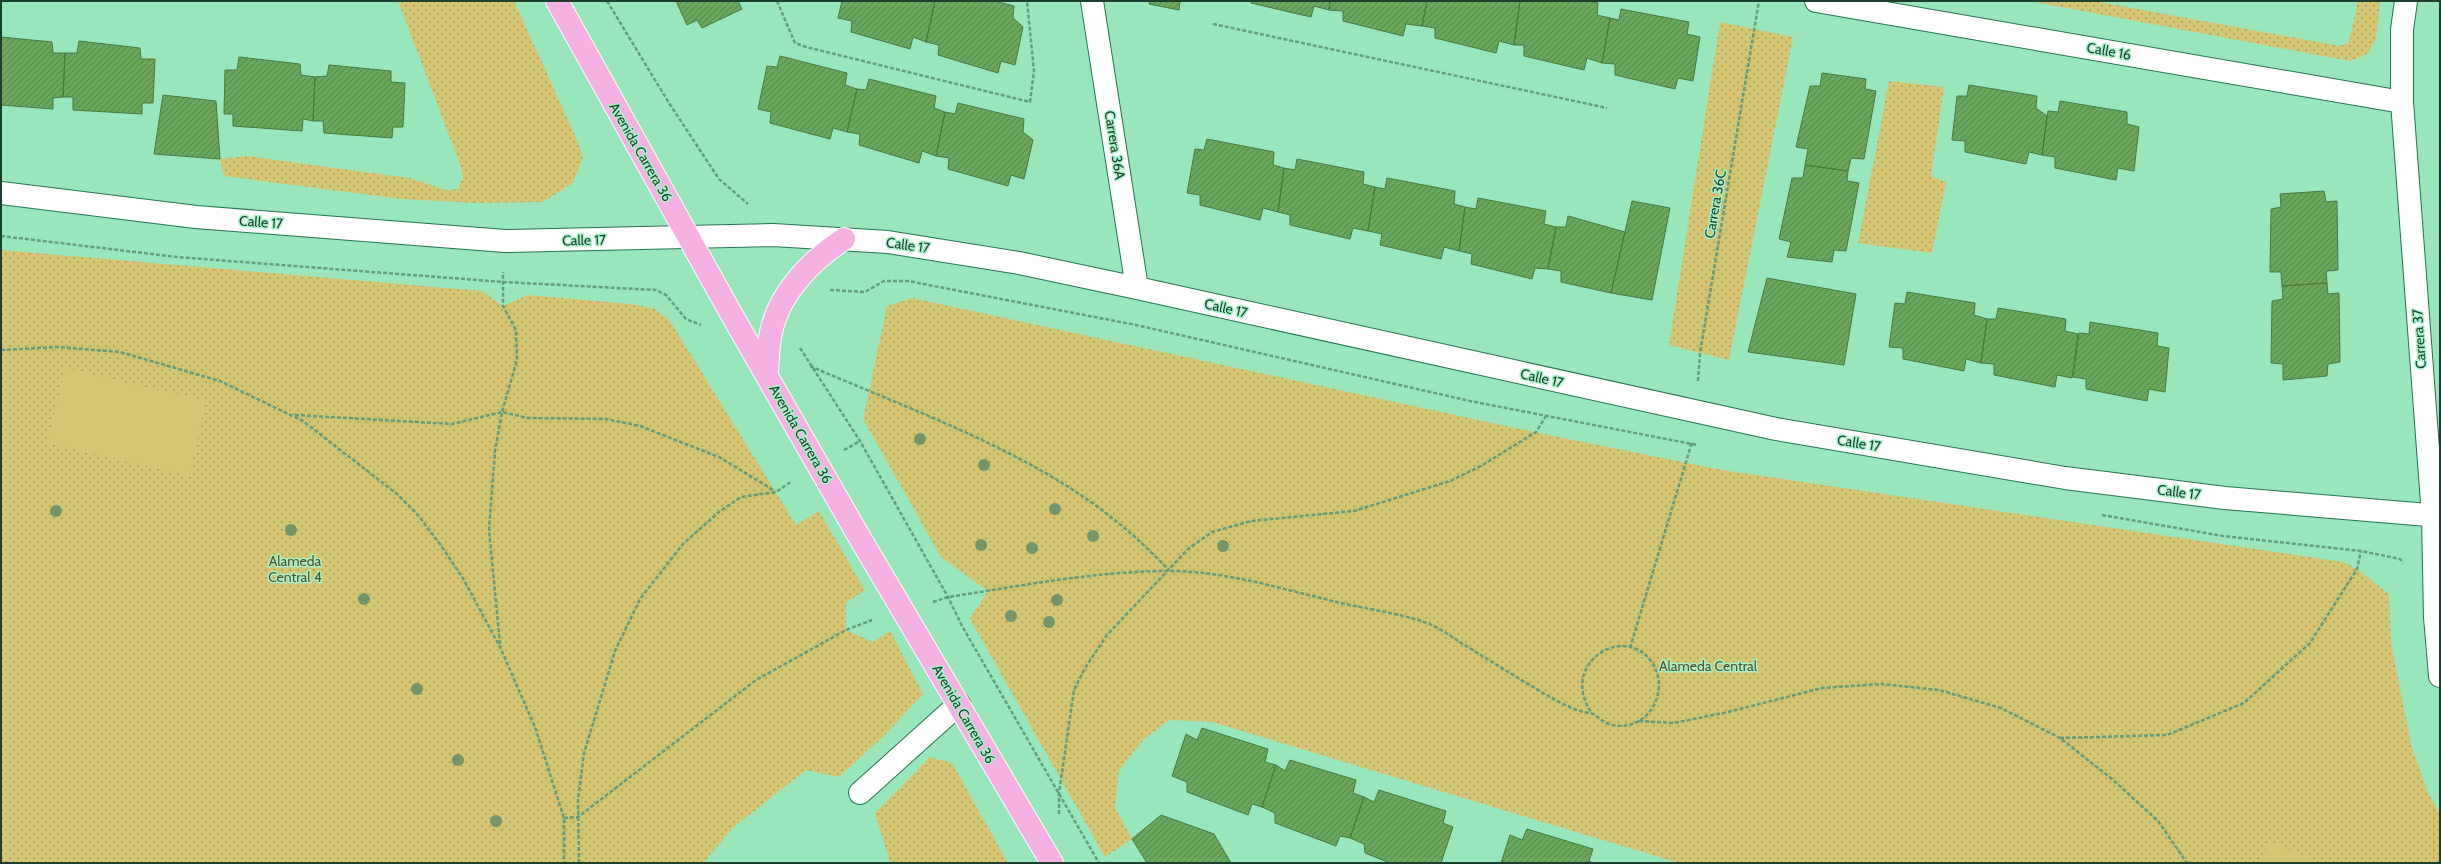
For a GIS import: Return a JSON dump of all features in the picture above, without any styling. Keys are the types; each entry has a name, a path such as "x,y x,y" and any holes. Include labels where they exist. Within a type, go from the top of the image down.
{"main road":[{"name":"Avenida Carrera 36","path":"557,1 691,238 733,317 1052,863"},
{"path":"766,373 772,327 780,306 820,255 844,239"}],"street":[{"name":"Carrera 36A","path":"1092,1 1137,288"},
{"name":"Calle 16","path":"1816,1 2402,102"},
{"name":"Carrera 37","path":"2406,1 2402,30 2402,102 2436,516 2435,579 2440,676"},
{"name":"Calle 17","path":"1,193 196,217 505,241 773,235 888,242 954,252 1137,288 1776,429 2065,478 2226,498 2436,516"},
{"path":"860,793 959,704"}],"path":[{"path":"607,1 669,103 719,178 748,204 754,205"},
{"path":"777,1 795,43 806,47 1030,102 1034,71 1027,1"},
{"name":"Carrera 36C","path":"1630,648 1692,444 1700,353 1759,1"},
{"path":"1213,24 1607,108"},
{"path":"1,236 177,257 503,282 656,290 666,295 686,319 704,326 710,328 733,317"},
{"path":"500,647 489,530 495,451 502,412 517,360 516,330 503,306 505,241"},
{"path":"793,288 865,292 884,281 908,281 1136,325 1470,401 1699,445"},
{"path":"780,306 810,366 860,441 948,597 962,626 1099,863"},
{"path":"1,350 57,347 120,352 220,381 293,415 396,494 417,514 464,580 500,647 535,727 564,818 564,863"},
{"path":"810,366 997,448 1061,482 1116,521 1170,571"},
{"path":"293,415 452,424 502,412 528,418 606,419 640,426 719,458 776,492"},
{"path":"1059,817 1059,793 1074,690 1085,668 1108,635 1154,584 1170,571 1188,549 1212,532 1251,522 1354,510 1450,481 1481,466 1536,432 1546,416"},
{"path":"579,863 578,800 584,753 615,651 640,599 683,544 719,512 741,497 776,492 860,441"},
{"path":"2098,515 2223,536 2361,551 2400,559 2412,574 2435,579"},
{"path":"2060,738 2166,735 2244,703 2310,643 2357,569 2361,551"},
{"path":"564,818 578,817 756,680 846,630 882,616 948,597 1071,577 1170,571 1229,576 1428,623 1553,699 1579,711 1592,713"},
{"path":"1617,647 1630,648 1642,653 1652,662 1658,674 1660,688 1657,700 1650,712 1639,721 1627,725 1614,725 1602,721 1592,713 1584,703 1581,691 1582,678 1586,667 1594,656 1605,650 1617,647"},
{"path":"1639,721 1674,723 1728,712 1822,688 1880,684 1939,690 2001,708 2060,738 2112,779 2158,821 2187,863"}],"green space":[{"path":"398,1 514,1 574,133 583,157 573,183 543,202 474,203 402,199 224,176 220,159 247,156 409,178 446,190 458,189 463,177 461,167"},
{"path":"2029,1 2094,1 2340,46 2349,42 2358,1 2380,1 2376,39 2367,54 2350,61"},
{"path":"1720,22 1793,37 1729,360 1669,345"},
{"path":"1889,81 1944,87 1931,176 1946,182 1932,253 1858,243"},
{"name":"Alameda Central 4","path":"1,250 482,291 503,306 527,295 632,304 655,309 670,321 796,525 819,511 865,590 846,603 846,630 873,642 890,631 923,694 884,736 839,777 806,770 734,827 703,863 1,863"},
{"name":"Alameda Central","path":"912,298 1539,433 1722,470 2343,562 2357,569 2389,594 2391,643 2411,744 2428,793 2440,814 2440,863 1679,863 1212,722 1169,720 1143,740 1119,770 1115,808 1132,839 1105,857 970,619 988,591 941,557 863,419 887,306"},
{"path":"65,368 206,401 189,476 47,443"},
{"path":"930,757 952,763 1008,863 890,863 875,813"},
{"path":"2270,841 2319,863 2260,863"}],"building":[{"path":"676,1 738,1 742,9 702,28 697,20 687,25"},
{"path":"842,1 935,1 926,42 913,37 910,49 851,32 852,21 838,18"},
{"path":"935,1 995,1 1014,6 1013,18 1023,27 1015,65 1001,61 998,73 938,55 939,45 926,42"},
{"path":"1150,1 1180,1 1179,10 1149,4"},
{"path":"1251,1 1330,1 1329,10 1314,6 1311,17 1251,3"},
{"path":"1330,1 1427,1 1422,26 1406,24 1403,36 1343,21 1343,11 1329,10"},
{"path":"1427,1 1520,1 1514,45 1499,41 1496,53 1435,38 1435,28 1422,26"},
{"path":"1520,1 1588,1 1598,3 1597,15 1610,18 1602,63 1587,58 1584,70 1524,56 1524,45 1514,45"},
{"path":"1621,9 1689,22 1687,34 1700,37 1693,81 1678,78 1675,89 1615,75 1615,64 1602,63 1610,18 1619,20"},
{"path":"1,37 52,42 53,53 65,53 63,97 53,98 53,109 1,105"},
{"path":"79,41 140,48 141,59 155,59 153,103 142,103 142,114 73,110 73,97 63,97 65,53 77,53"},
{"path":"780,56 847,73 845,85 857,89 847,132 833,128 830,139 770,123 771,112 758,109 767,66 777,67"},
{"path":"239,57 300,64 301,75 315,77 313,121 303,119 302,131 233,126 233,114 224,114 225,70 237,70"},
{"path":"329,65 391,71 391,82 405,83 403,127 393,127 392,138 324,133 323,121 313,121 315,77 327,76"},
{"path":"1822,73 1866,79 1865,89 1876,91 1864,159 1851,158 1848,171 1805,165 1808,149 1796,147 1810,86 1820,86"},
{"path":"869,79 936,96 934,108 945,112 936,156 922,151 919,163 859,145 860,134 847,132 857,89 866,90"},
{"path":"1969,85 2037,96 2036,108 2047,116 2042,155 2029,152 2026,164 1965,152 1965,141 1952,140 1957,96 1967,96"},
{"path":"163,95 216,101 220,159 154,154"},
{"path":"2060,101 2127,112 2127,124 2139,127 2134,171 2118,168 2116,180 2055,168 2055,157 2042,155 2048,111 2058,112"},
{"path":"958,103 1024,119 1023,132 1033,140 1024,179 1011,175 1008,186 948,169 949,158 936,156 945,112 955,114"},
{"path":"1207,139 1274,152 1273,165 1284,168 1278,212 1263,208 1260,220 1200,205 1200,195 1187,193 1195,149 1204,150"},
{"path":"1297,159 1364,172 1363,184 1375,187 1368,231 1353,228 1350,239 1290,225 1290,215 1278,212 1284,168 1295,170"},
{"path":"1805,165 1848,171 1847,181 1859,183 1846,251 1834,250 1832,262 1787,257 1791,242 1779,239 1792,178 1803,178"},
{"path":"1387,178 1455,191 1454,204 1465,207 1459,251 1444,247 1441,259 1380,245 1382,234 1368,231 1375,187 1385,189"},
{"path":"2324,191 2326,202 2337,201 2338,270 2326,271 2327,283 2282,286 2281,272 2270,272 2271,209 2281,207 2280,194"},
{"path":"1478,198 1546,211 1544,224 1556,227 1548,269 1535,268 1532,279 1471,264 1472,254 1459,251 1465,207 1476,209"},
{"path":"1632,201 1670,208 1652,300 1611,293"},
{"path":"1568,216 1625,232 1611,293 1561,282 1561,271 1548,269 1556,227 1566,227"},
{"path":"1767,278 1856,294 1844,365 1748,352"},
{"path":"2327,283 2328,294 2339,293 2340,362 2328,364 2327,376 2283,380 2283,364 2271,363 2272,301 2283,299 2282,286"},
{"path":"1907,292 1975,303 1974,315 1987,319 1981,363 1966,359 1964,371 1903,359 1903,348 1889,347 1895,303 1905,304"},
{"path":"1998,308 2066,319 2065,331 2078,334 2072,378 2057,375 2055,387 1994,375 1994,364 1981,363 1987,319 1996,319"},
{"path":"2090,322 2158,333 2157,346 2169,348 2165,392 2149,389 2147,401 2086,389 2086,379 2073,377 2079,333 2089,334"},
{"path":"1202,728 1268,749 1265,762 1276,765 1262,807 1252,804 1248,815 1187,792 1187,782 1172,776 1186,734 1197,740"},
{"path":"1290,760 1356,780 1353,793 1364,797 1350,838 1340,836 1336,846 1275,823 1275,813 1262,807 1276,765 1285,771"},
{"path":"1379,790 1446,811 1443,823 1453,827 1441,863 1390,863 1365,853 1364,844 1350,838 1364,797 1374,802"},
{"path":"1161,815 1214,834 1231,863 1147,863 1132,839"},
{"path":"1527,829 1593,849 1589,861 1593,863 1501,863 1510,835 1522,840"}]}
